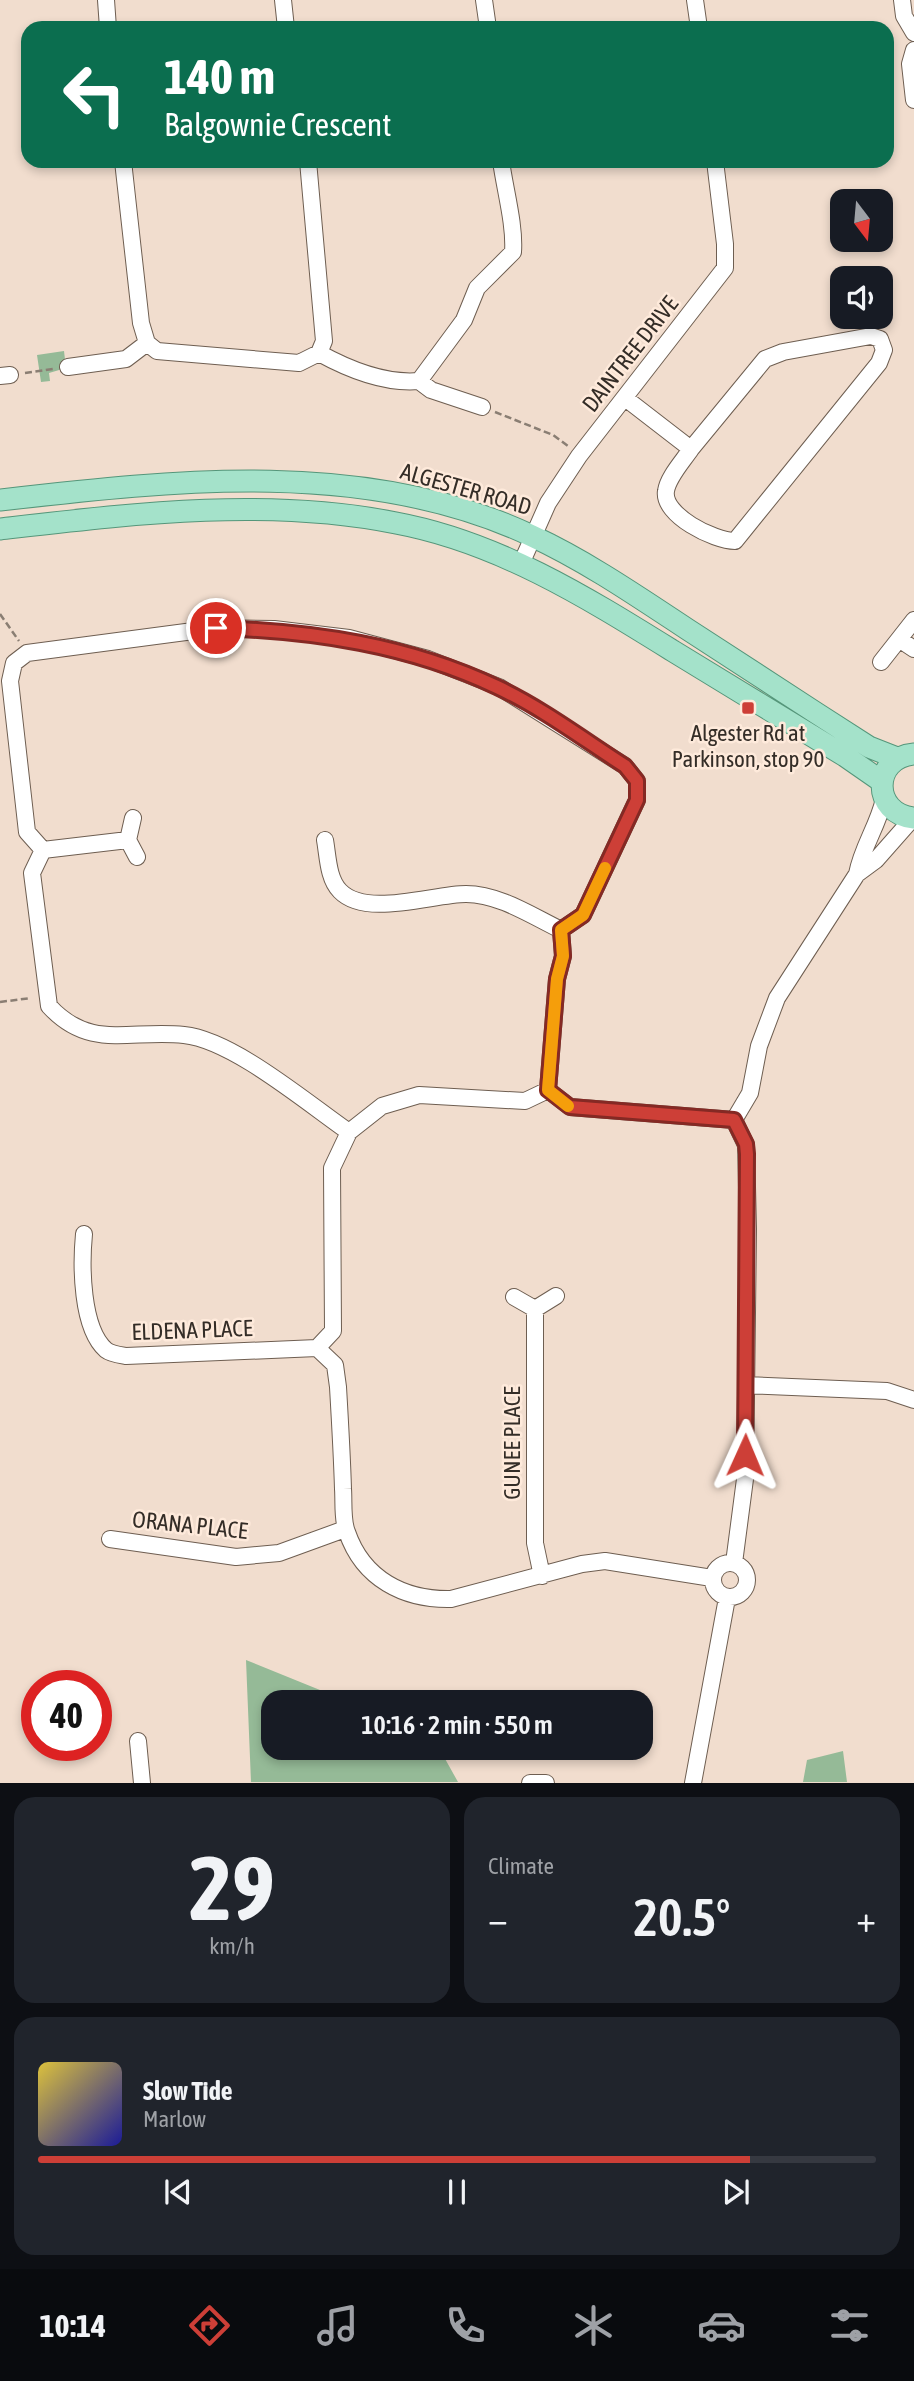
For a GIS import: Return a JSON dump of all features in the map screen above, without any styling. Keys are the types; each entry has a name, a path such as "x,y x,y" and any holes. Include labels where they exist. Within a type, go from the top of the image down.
{"main road":[{"name":"ALGESTER ROAD","path":"0,500 115,486 265,481 313,483 397,495 459,510 533,536 626,589 869,747 908,754"},
{"path":"0,528 220,510 332,512 433,532 520,564 628,623 882,790 895,813 914,818"},
{"path":"882,790 890,764 908,754"}],"street":[{"path":"106,0 108,21"},
{"path":"283,0 285,21"},
{"path":"484,0 487,21"},
{"path":"695,0 698,21"},
{"path":"902,0 904,16 914,33"},
{"path":"914,50 910,64 914,100"},
{"path":"124,168 141,323 147,342 157,351 299,363 319,353 324,341 309,168"},
{"path":"419,381 464,320 477,288 513,252 514,233 507,211 502,168"},
{"name":"DAINTREE DRIVE","path":"520,564 548,503 579,456 725,268 725,244 716,168"},
{"path":"871,336 880,339 884,350 879,363 734,541 707,536 669,508 665,499 666,487 691,449 765,359 783,352 871,336"},
{"path":"68,367 126,359 147,342"},
{"path":"319,353 338,363 399,383 419,381 431,390 482,407"},
{"path":"625,398 691,449"},
{"path":"881,662 914,620"},
{"path":"43,850 27,832 10,681 14,663 27,653 216,628 274,629 349,638 428,659 499,687 625,766 637,781 637,800 583,915 561,930"},
{"path":"899,639 914,649"},
{"path":"857,874 861,853 880,814 882,790"},
{"path":"133,818 128,840 137,857"},
{"path":"734,1120 750,1093 759,1046 777,998 857,874 876,860 914,818"},
{"path":"43,850 128,840"},
{"path":"326,841 330,873 340,891 358,902 385,903 467,894 494,899 561,930"},
{"path":"43,850 32,873 46,997 49,1006 63,1022 85,1034 183,1035 212,1042 230,1051 349,1132"},
{"path":"548,1090 557,979 563,956 561,930"},
{"path":"548,1090 570,1107 734,1120"},
{"path":"548,1090 524,1101 419,1095 382,1106 349,1132 332,1168 333,1331 317,1348 335,1365 345,1530 366,1566 378,1578 404,1594 429,1600 451,1599 605,1561 712,1578"},
{"path":"734,1120 746,1144 747,1154 745,1479 734,1563"},
{"name":"ELDENA PLACE","path":"83,1234 81,1268 90,1319 98,1341 108,1352 126,1356 317,1348"},
{"path":"514,1297 535,1309 556,1296"},
{"name":"GUNEE PLACE","path":"535,1309 535,1543 542,1576"},
{"path":"746,1385 887,1391 914,1400"},
{"name":"ORANA PLACE","path":"110,1539 236,1557 279,1553 345,1530"},
{"path":"734,1563 744,1569 746,1587 739,1595 727,1598 718,1593 712,1578 720,1566 734,1563"},
{"path":"693,1783 727,1598"},
{"path":"138,1741 142,1783"},
{"path":"530,1783 546,1783"}],"path":[{"path":"5,376 12,371 41,373 66,365 68,367"},
{"path":"482,407 553,435 579,456"},
{"path":"0,614 27,653"},
{"path":"0,1002 46,997"}],"green space":[{"path":"64,351 66,368 49,373 50,381 41,382 37,355"},
{"path":"246,1660 320,1690 261,1690 261,1760 446,1760 458,1782 251,1782"},
{"path":"843,1751 847,1782 803,1782 807,1760"}],"slow traffic":[{"path":"568,1106 548,1090 557,979 563,956 561,930 583,915 605,868"}],"place":[{"name":"Algester Rd at Parkinson, stop 90","path":"748,708"}],"route":[{"path":"216,628 274,629 349,638 428,659 499,687 625,766 637,781 637,800 583,915 561,930 563,956 557,979 548,1090 570,1107 734,1120 746,1144 747,1154 745,1455"}]}
